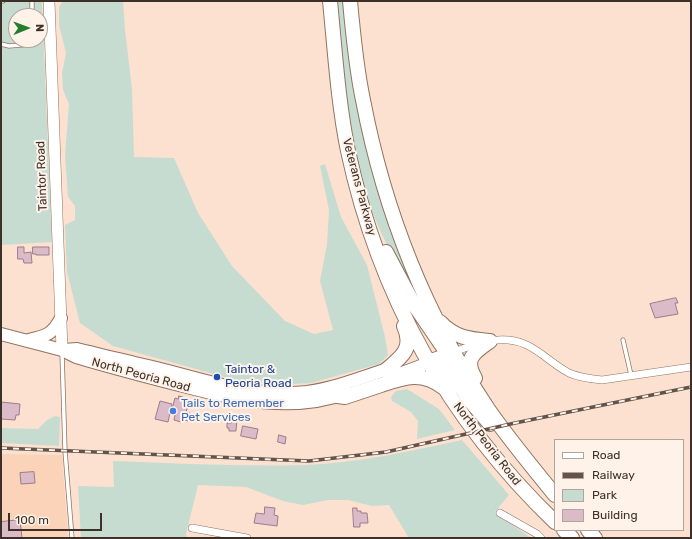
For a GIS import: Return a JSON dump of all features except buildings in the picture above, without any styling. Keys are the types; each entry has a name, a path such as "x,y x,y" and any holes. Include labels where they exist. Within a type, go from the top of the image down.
{"highway":[{"name":"Veterans Parkway","path":"330,1 344,130 362,205 374,244 399,304 428,361"},
{"name":"Veterans Parkway","path":"350,1 363,100 380,175 403,245 433,314 454,352"},
{"path":"362,205 413,303 441,346 445,350 454,352"},
{"path":"374,244 379,272 408,336 408,343 403,355 386,370"},
{"path":"433,314 447,330 459,336 473,340 490,340"},
{"path":"488,408 487,399 470,370 470,361 476,352 490,340"},
{"name":"North Peoria Road","path":"454,352 488,408 526,460 554,494"},
{"path":"428,361 436,360 445,364 482,416 526,460"},
{"name":"North Peoria Road","path":"428,361 469,425 532,499 554,521"},
{"path":"338,396 345,397 408,377 426,378 437,383 446,390"}],"main road":[{"name":"Taintor Road","path":"49,1 62,350"},
{"path":"25,340 49,334 55,329 61,318"},
{"name":"North Peoria Road","path":"1,334 62,350 76,357 242,400 270,403 306,403 338,396 422,366 428,361 454,352"},
{"name":"North Peoria Road","path":"62,350 78,349 228,387 274,393 306,392 330,388 415,360 428,361"}],"street":[{"path":"454,352 490,340 512,340 536,349 563,369 577,376 602,380 691,367"},
{"path":"500,513 541,538"},
{"path":"192,528 215,535 247,538"}],"lane":[{"path":"623,340 631,376"},
{"path":"62,350 65,451 72,538"}],"shaded area":[{"path":"1,454 62,455 68,538 1,538"}],"green space":[{"path":"1,1 42,1 42,8 8,8 8,48 44,48 52,242 1,245"},
{"path":"63,1 123,1 132,89 134,157 174,158 198,213 232,266 285,321 314,334 333,330 320,281 327,244 329,210 320,166 325,164 341,217 367,265 388,355 379,364 311,383 277,385 232,379 113,346 80,323 67,272 65,225 75,220 75,206 68,197 65,155 69,104 63,90 62,73 66,53 59,25 59,7"},
{"path":"335,1 345,1 352,69 430,319 393,258 362,187 350,133"},
{"path":"407,389 439,409 455,430 417,439 418,421 411,412 392,401 391,397 396,391"},
{"path":"55,416 60,417 59,446 1,443 1,428 38,429 47,420"},
{"path":"462,440 509,495 495,512 531,538 409,538 389,505 372,506 348,500 328,500 303,505 283,501 246,487 198,485 186,534 187,538 81,538 78,486 114,487 113,461 233,465 325,464 364,459"}],"railway":[{"path":"1,448 309,461 386,452 515,423 691,387"}],"place":[{"name":"Taintor & Peoria Road","path":"217,377"},
{"name":"Tails to Remember Pet Services","path":"173,411"}]}
